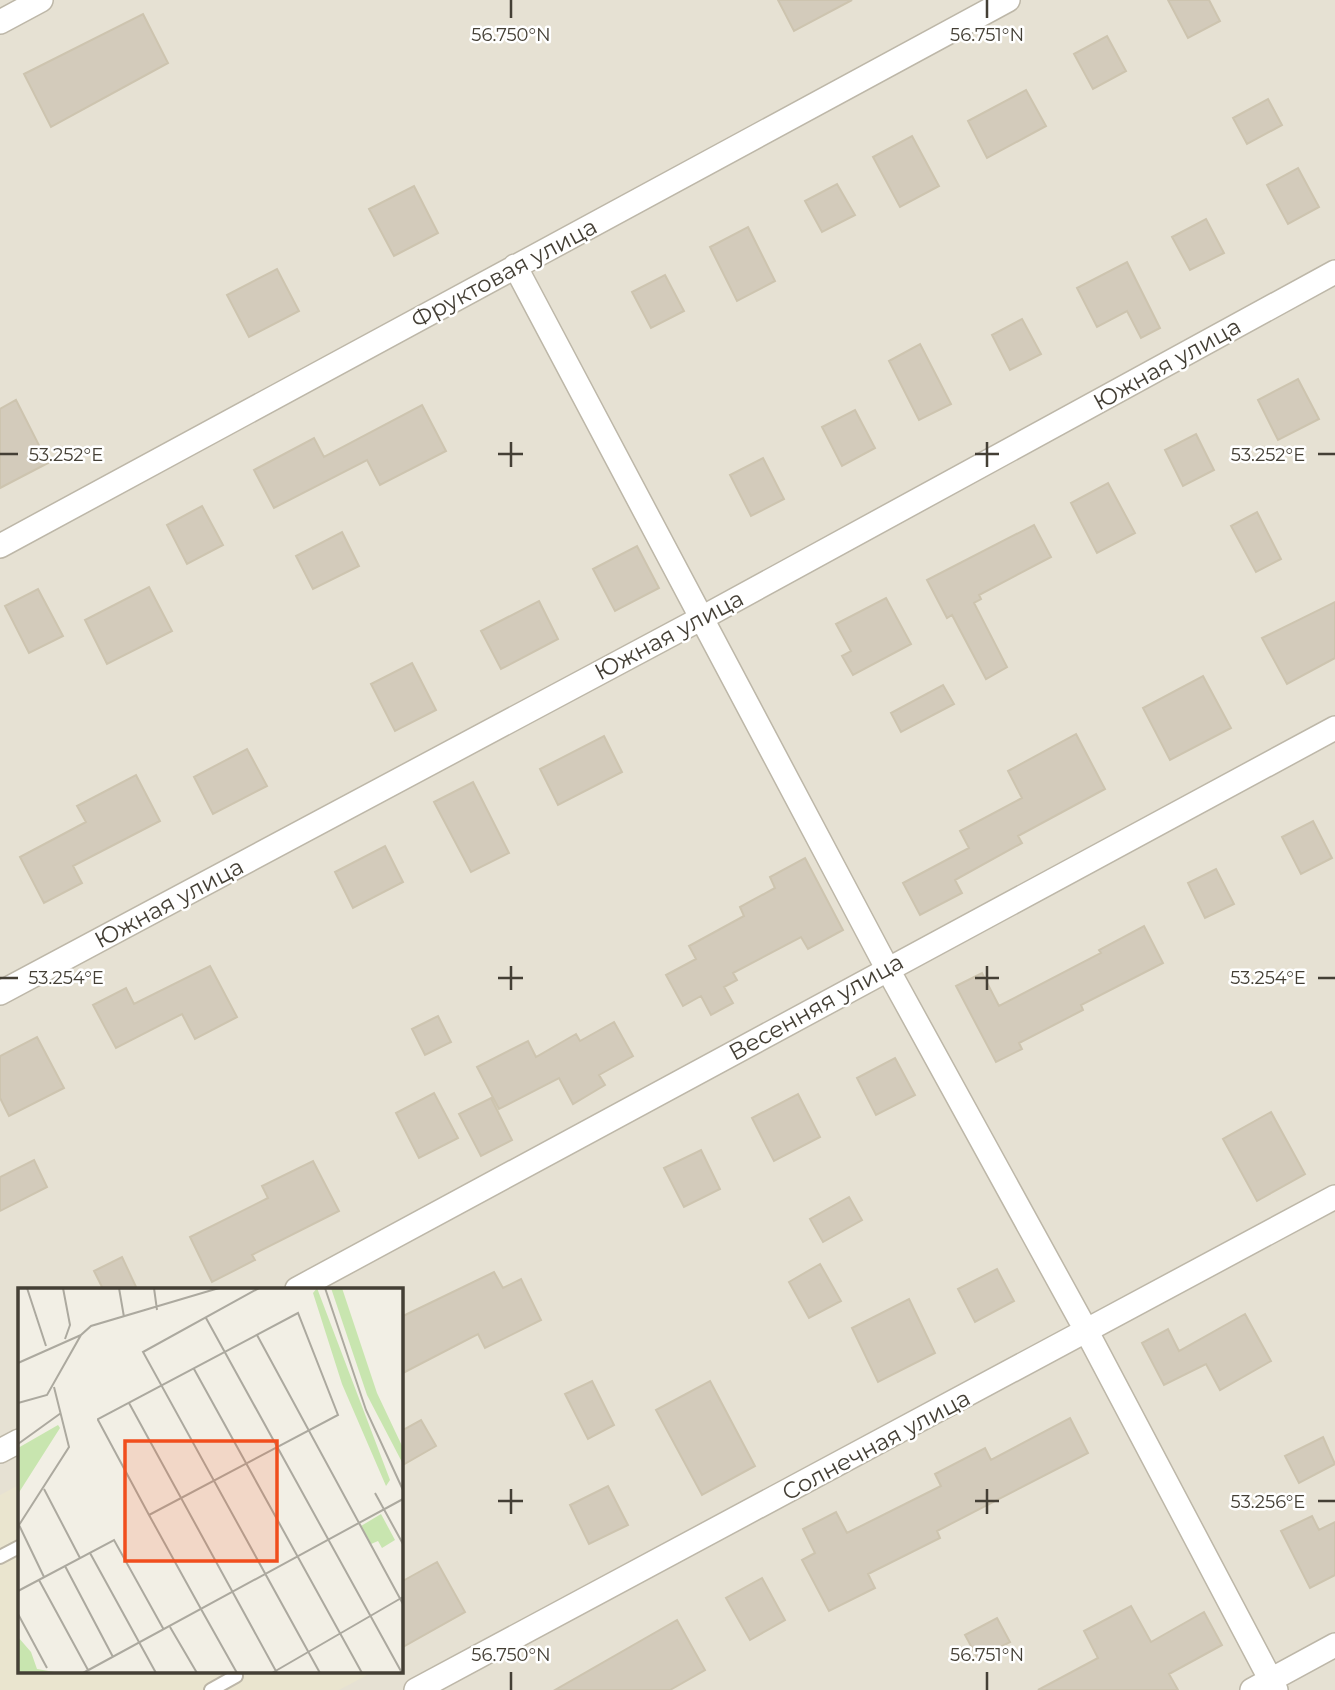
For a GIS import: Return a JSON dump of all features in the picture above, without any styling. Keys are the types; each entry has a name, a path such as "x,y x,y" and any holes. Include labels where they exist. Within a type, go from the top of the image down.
{"street":[{"path":"0,22 41,0"},
{"name":"Фруктовая улица","path":"0,546 1008,0"},
{"path":"515,267 887,968 1087,1332 1266,1687 1335,1645"},
{"name":"Южная улица","path":"0,993 702,618 1335,272"},
{"name":"Весенняя улица","path":"299,1288 1335,728"},
{"name":"Солнечная улица","path":"416,1690 1335,1197"},
{"path":"0,1451 18,1442"}],"lane":[{"path":"0,1557 18,1548"},
{"path":"211,1690 236,1676 234,1672"}],"shaded area":[{"path":"0,0 1335,0 1335,1690 0,1690"},
{"path":"18,1486 18,1672 369,1674 339,1690 0,1690 0,1495"}],"building":[{"path":"778,0 852,0 794,31"},
{"path":"1168,0 1209,0 1220,21 1188,38"},
{"path":"143,14 168,63 51,127 24,74"},
{"path":"1107,36 1126,71 1093,89 1074,54"},
{"path":"1026,90 1046,126 987,158 968,121"},
{"path":"1268,99 1282,125 1247,144 1233,118"},
{"path":"912,136 939,186 900,207 873,157"},
{"path":"1298,168 1319,207 1288,224 1267,185"},
{"path":"837,184 855,215 822,232 805,201"},
{"path":"414,186 438,233 394,256 369,209"},
{"path":"1206,219 1224,253 1190,270 1172,237"},
{"path":"748,227 775,281 737,301 710,247"},
{"path":"1127,262 1160,328 1141,338 1127,311 1097,327 1077,288"},
{"path":"277,269 299,311 249,337 227,295"},
{"path":"665,275 684,311 651,328 632,292"},
{"path":"1022,319 1041,354 1010,370 992,335"},
{"path":"920,344 951,404 919,420 889,361"},
{"path":"1298,379 1319,419 1278,440 1258,400"},
{"path":"16,400 48,463 0,488 0,409"},
{"path":"422,405 446,451 380,485 367,460 274,508 254,470 314,438 324,457"},
{"path":"855,410 875,448 842,466 822,427"},
{"path":"1196,434 1214,470 1183,486 1165,450"},
{"path":"763,458 784,499 751,516 730,475"},
{"path":"1108,483 1135,533 1097,553 1071,503"},
{"path":"202,506 223,545 187,564 167,525"},
{"path":"1257,512 1281,559 1256,572 1231,526"},
{"path":"1034,525 1051,557 979,595 981,599 974,603 1007,667 986,679 952,615 947,618 927,580"},
{"path":"342,532 359,566 313,589 296,556"},
{"path":"637,546 659,588 615,611 593,569"},
{"path":"149,587 172,631 107,664 85,620"},
{"path":"38,589 63,636 29,653 5,606"},
{"path":"886,598 911,644 853,675 842,656 851,651 836,624"},
{"path":"539,601 558,639 501,669 481,631"},
{"path":"1335,602 1335,658 1287,684 1262,638"},
{"path":"412,663 436,710 395,731 371,684"},
{"path":"1203,676 1231,728 1170,760 1143,708"},
{"path":"943,685 954,704 901,732 891,713"},
{"path":"1076,734 1105,789 1018,836 1022,843 955,880 962,893 920,915 903,883 969,848 960,831 1022,798 1008,771"},
{"path":"604,736 622,772 558,805 540,769"},
{"path":"247,749 267,786 213,814 194,777"},
{"path":"136,775 160,821 73,866 82,883 44,903 20,857 86,822 77,806"},
{"path":"473,782 509,853 471,872 434,802"},
{"path":"1313,821 1332,858 1301,874 1282,837"},
{"path":"385,846 403,882 353,908 335,872"},
{"path":"805,858 843,930 808,949 801,937 733,973 737,980 724,987 733,1003 711,1015 701,996 683,1006 666,975 696,959 689,946 744,916 740,907 775,888 770,877"},
{"path":"1216,869 1234,904 1205,918 1188,883"},
{"path":"1144,926 1163,963 1081,1005 1083,1010 1019,1043 1022,1049 996,1062 956,986 982,973 999,1006 1101,953 1099,950"},
{"path":"210,966 237,1017 195,1039 182,1014 116,1048 93,1005 126,988 134,1004"},
{"path":"438,1016 451,1042 425,1055 412,1029"},
{"path":"614,1022 633,1056 599,1075 605,1085 573,1104 559,1078 499,1109 477,1067 528,1041 536,1057 576,1034 580,1041"},
{"path":"37,1037 64,1088 9,1116 0,1098 0,1056"},
{"path":"895,1058 915,1095 876,1115 857,1078"},
{"path":"434,1093 458,1138 419,1158 396,1113"},
{"path":"798,1094 820,1137 774,1161 752,1118"},
{"path":"491,1098 512,1140 481,1156 459,1114"},
{"path":"1271,1112 1305,1174 1257,1201 1223,1139"},
{"path":"701,1150 720,1189 684,1207 664,1168"},
{"path":"34,1160 47,1187 0,1211 0,1177"},
{"path":"313,1161 339,1211 252,1255 255,1260 212,1282 190,1237 268,1198 262,1186"},
{"path":"849,1197 862,1220 823,1242 810,1219"},
{"path":"122,1257 137,1288 102,1288 94,1271"},
{"path":"820,1264 841,1301 809,1318 789,1282"},
{"path":"997,1269 1014,1301 975,1322 958,1289"},
{"path":"494,1272 503,1288 521,1279 541,1320 485,1348 478,1334 402,1373 402,1317"},
{"path":"909,1299 935,1353 878,1382 852,1328"},
{"path":"1245,1314 1271,1361 1220,1390 1206,1364 1164,1385 1142,1343 1168,1329 1179,1351"},
{"path":"592,1381 614,1425 588,1439 565,1394"},
{"path":"710,1381 755,1466 702,1495 656,1410"},
{"path":"1070,1418 1088,1453 937,1531 940,1538 868,1574 875,1588 829,1611 802,1560 815,1553 803,1529 836,1512 847,1533 941,1486 935,1474 985,1448 991,1460"},
{"path":"421,1420 436,1446 402,1465 402,1430"},
{"path":"1323,1437 1335,1464 1299,1483 1285,1456"},
{"path":"608,1486 628,1525 589,1544 570,1505"},
{"path":"1312,1516 1319,1530 1335,1522 1335,1575 1310,1588 1281,1531"},
{"path":"437,1562 465,1612 402,1647 402,1581"},
{"path":"762,1578 785,1620 750,1640 726,1598"},
{"path":"1131,1606 1151,1642 1204,1612 1222,1645 1169,1674 1178,1690 1038,1690 1098,1658 1084,1631"},
{"path":"997,1618 1010,1642 978,1659 965,1635"},
{"path":"677,1620 705,1670 670,1690 555,1690"}]}
